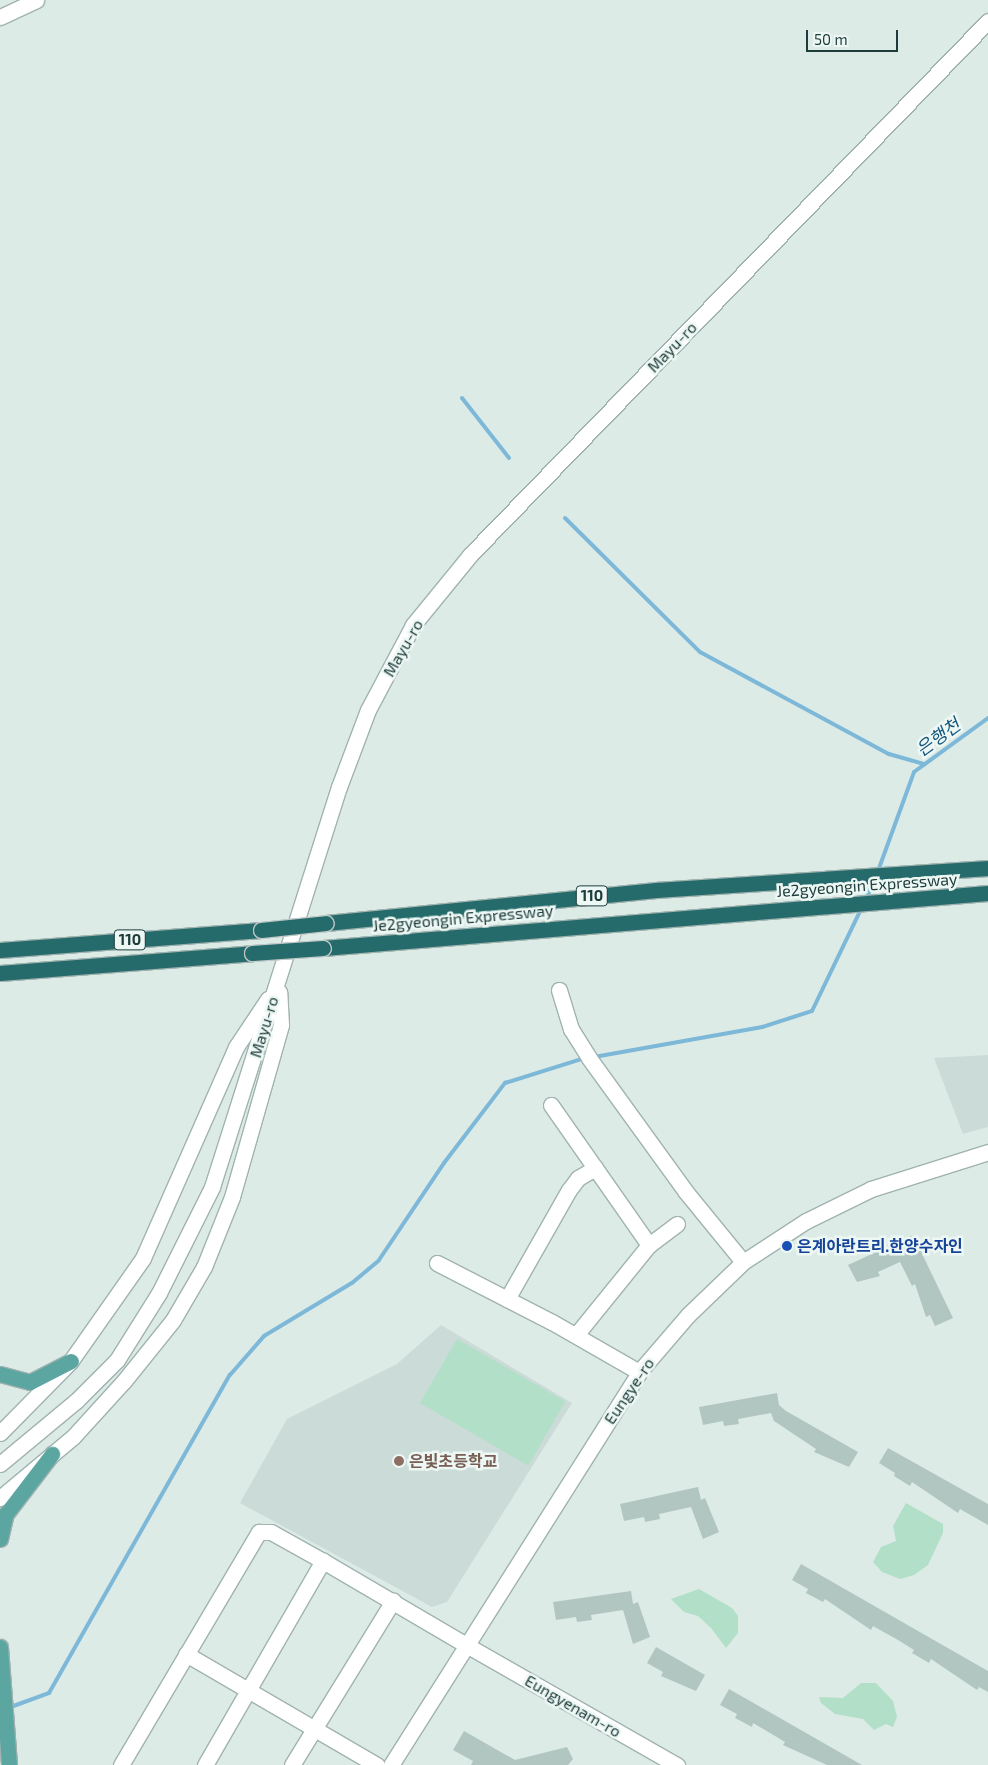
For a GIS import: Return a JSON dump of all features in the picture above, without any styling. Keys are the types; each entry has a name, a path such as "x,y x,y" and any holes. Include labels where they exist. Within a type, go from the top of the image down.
{"highway":[{"name":"Je2gyeongin Expressway","path":"0,950 261,930 656,890 988,868"},
{"name":"Je2gyeongin Expressway","path":"0,973 324,948 842,904 890,904 988,893"}],"main road":[{"path":"0,1374 30,1382 71,1361"},
{"path":"0,1539 6,1514 52,1454"},
{"path":"0,1647 9,1765"}],"street":[{"path":"0,17 36,0"},
{"name":"Mayu-ro","path":"0,1464 76,1401 117,1360 160,1294 212,1187 368,710 413,625 470,555 988,21"},
{"path":"0,1433 71,1361 142,1258 236,1047 278,983"},
{"path":"0,1498 73,1437 124,1381 173,1320 204,1267 232,1197 281,1025 278,983"},
{"path":"559,990 571,1029 589,1058 686,1192 743,1262"},
{"path":"551,1105 649,1245"},
{"name":"Eungye-ro","path":"391,1765 468,1646 639,1372 688,1315 743,1262 806,1221 871,1189 988,1152"},
{"path":"507,1299 569,1190 578,1178 595,1168"},
{"path":"576,1335 649,1245 677,1224"},
{"path":"436,1263 576,1335 639,1372"},
{"name":"Eungyenam-ro","path":"186,1654 260,1532 271,1532 323,1560 468,1646 677,1765"},
{"path":"205,1765 323,1560"},
{"path":"292,1765 393,1601"},
{"path":"121,1765 186,1654 377,1765"}],"shaded area":[{"path":"988,1055 988,1127 963,1134 934,1058"},
{"name":"은빛초등학교","path":"441,1325 572,1403 447,1602 432,1607 240,1503 287,1419 397,1364"}],"green space":[{"path":"457,1339 565,1402 528,1466 420,1403"},
{"path":"906,1503 943,1524 943,1533 928,1565 914,1575 900,1579 882,1572 873,1562 881,1547 896,1541 893,1526"},
{"path":"699,1589 732,1608 738,1616 738,1633 726,1648 711,1628 698,1616 684,1612 671,1599"},
{"path":"861,1683 876,1683 893,1701 897,1717 893,1727 886,1724 874,1730 863,1719 835,1714 821,1703 819,1697 843,1698"}],"building":[{"path":"913,1235 953,1318 935,1326 930,1315 926,1317 915,1284 912,1286 900,1262 878,1272 880,1276 857,1282 848,1265"},
{"path":"777,1393 779,1405 786,1411 858,1452 849,1467 814,1452 816,1449 774,1421 771,1413 738,1419 739,1424 724,1426 723,1421 703,1425 699,1407"},
{"path":"888,1448 988,1504 988,1525 960,1509 958,1513 912,1482 910,1486 894,1476 895,1473 879,1463"},
{"path":"698,1487 701,1500 705,1498 719,1532 703,1539 691,1507 659,1514 660,1519 645,1522 644,1517 624,1521 620,1504"},
{"path":"801,1564 988,1671 988,1692 979,1687 977,1690 931,1659 929,1663 912,1653 914,1650 873,1626 871,1630 825,1599 823,1602 806,1593 808,1589 792,1580"},
{"path":"631,1591 633,1604 638,1602 650,1637 633,1644 623,1610 591,1615 592,1620 577,1622 576,1617 556,1620 553,1602"},
{"path":"656,1647 705,1675 696,1691 661,1676 663,1672 647,1663"},
{"path":"729,1689 862,1765 827,1765 783,1745 785,1742 753,1723 752,1727 735,1718 737,1714 720,1705"},
{"path":"464,1731 515,1760 567,1747 573,1759 568,1765 471,1765 473,1761 453,1750"}],"waterway":[{"path":"462,398 509,458"},
{"path":"565,518 700,652 889,754 924,764"},
{"name":"은행천","path":"878,871 914,772 988,718"},
{"path":"866,899 874,880"},
{"path":"594,1057 762,1027 812,1011 862,907"},
{"path":"8,1708 49,1693 230,1375 264,1336 352,1283 379,1260 444,1163 505,1083 585,1058"}],"place":[{"name":"은계아란트리.한양수자인","path":"787,1246"},
{"name":"은빛초등학교","path":"399,1461"}]}
